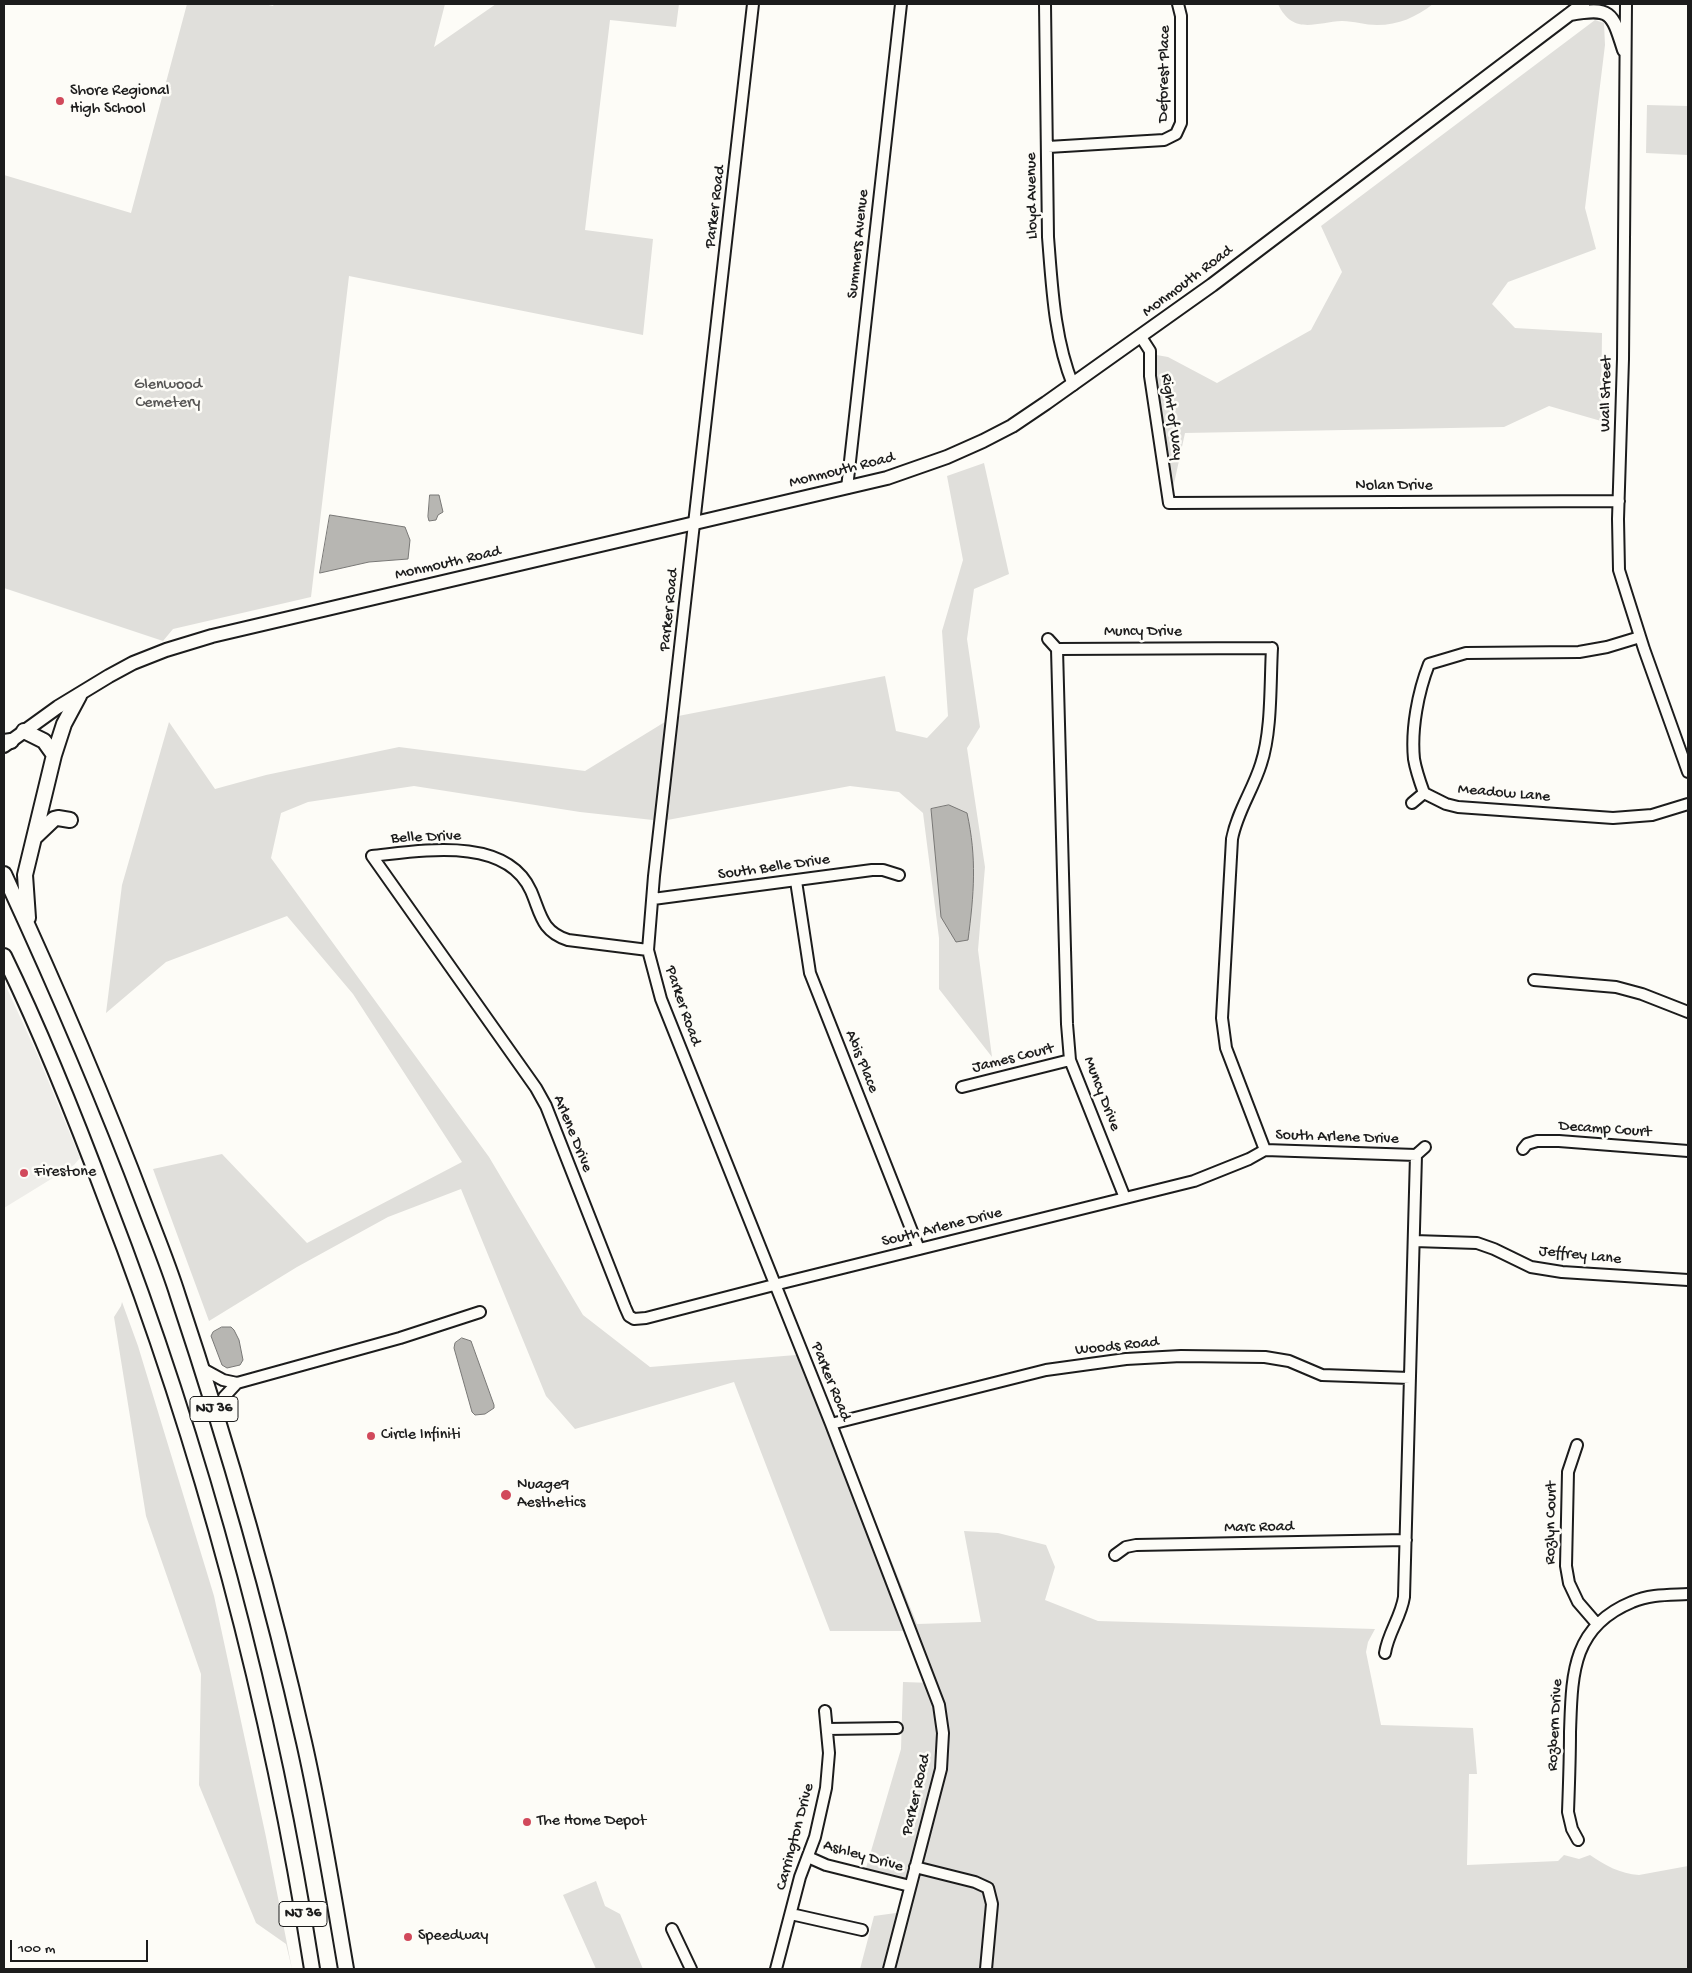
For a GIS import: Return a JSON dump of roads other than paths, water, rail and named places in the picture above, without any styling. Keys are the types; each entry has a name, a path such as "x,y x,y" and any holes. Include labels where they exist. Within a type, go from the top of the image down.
{"highway":[{"path":"29,928 25,875 54,756 64,724 79,696"},
{"path":"24,730 44,741 54,756"},
{"path":"33,839 54,819 70,820"},
{"name":"NJ 36","path":"4,874 121,1142 178,1294 234,1470 270,1599 304,1743 320,1817 346,1969"},
{"name":"NJ 36","path":"4,956 32,1014 91,1160 142,1291 173,1382 219,1537 256,1679 291,1850 312,1969"}],"main road":[{"name":"Monmouth Road","path":"6,743 107,677 133,663 166,650 212,636 847,488 912,470 983,441 1012,426 1141,336 1583,4"},
{"path":"1568,15 1592,10 1607,14 1615,24 1624,50"}],"street":[{"name":"Parker Road","path":"753,4 654,876 648,950 662,999 936,1694 941,1718 943,1748 941,1769 889,1969"},
{"name":"Summers Avenue","path":"847,488 901,4"},
{"name":"Lloyd Avenue","path":"1045,4 1048,237 1061,352 1072,385"},
{"name":"Deforest Place","path":"1048,147 1164,140 1176,134 1182,123 1181,16 1178,4"},
{"name":"Wall Street","path":"1626,4 1624,50 1623,359 1618,570 1688,772"},
{"name":"Right of Way","path":"1141,336 1150,351 1150,376 1169,503"},
{"name":"Nolan Drive","path":"1169,503 1619,501"},
{"path":"1429,664 1466,653 1585,651 1640,637"},
{"path":"1048,639 1057,649"},
{"path":"1265,1150 1226,1048 1222,1018 1232,839 1237,818 1259,771 1264,753 1272,648 1280,640"},
{"name":"Muncy Drive","path":"1125,1198 1070,1060 1067,1024 1057,649 1272,648"},
{"path":"1422,654 1429,664"},
{"path":"1412,803 1424,793 1416,768 1414,750 1418,696 1429,664"},
{"name":"Meadow Lane","path":"1424,793 1446,804 1458,807 1613,818 1652,815 1688,804"},
{"name":"Belle Drive","path":"372,856 452,850 492,856 509,866 524,881 531,890 543,921 556,936 568,940 648,950"},
{"name":"Arlene Drive","path":"372,856 536,1088 546,1106 629,1316 636,1320 646,1318 774,1285"},
{"name":"South Belle Drive","path":"652,900 872,870 883,870 899,876"},
{"name":"Abis Place","path":"796,881 810,973 919,1249"},
{"path":"1534,980 1616,987 1642,994 1688,1012"},
{"name":"James Court","path":"962,1087 1070,1060"},
{"name":"Decamp Court","path":"1523,1149 1527,1144 1537,1141 1559,1141 1688,1151"},
{"path":"1416,1155 1425,1147"},
{"name":"South Arlene Drive","path":"774,1285 1194,1181 1250,1159 1265,1150 1416,1155 1403,1602 1389,1636 1385,1653"},
{"name":"Jeffrey Lane","path":"1414,1241 1477,1243 1531,1266 1562,1272 1688,1280"},
{"path":"201,1368 223,1380 237,1383 400,1338 480,1312"},
{"name":"Woods Road","path":"831,1424 1046,1370 1126,1359 1181,1356 1266,1357 1289,1361 1322,1375 1410,1378"},
{"path":"216,1415 224,1397 237,1383"},
{"name":"Rozlyn Court","path":"1577,1445 1568,1472 1566,1566 1569,1583 1578,1602 1597,1624"},
{"name":"Marc Road","path":"1115,1555 1126,1547 1136,1545 1406,1540"},
{"name":"Rozbern Drive","path":"1578,1840 1572,1830 1568,1812 1572,1678 1579,1654 1597,1624 1615,1610 1648,1597 1688,1594"},
{"name":"Carrington Drive","path":"776,1969 800,1877 815,1837 826,1788 829,1753 824,1711"},
{"path":"826,1729 897,1728"},
{"name":"Ashley Drive","path":"808,1857 826,1865 910,1886"},
{"path":"915,1867 975,1882 988,1888 992,1904 986,1969"},
{"path":"791,1914 862,1930"},
{"path":"672,1929 691,1969"}],"place":[{"name":"Shore Regional High School","path":"60,101"},
{"name":"Firestone","path":"24,1173"},
{"name":"Circle Infiniti","path":"371,1436"},
{"name":"Nuage9 Aesthetics","path":"506,1495"},
{"name":"The Home Depot","path":"527,1822"},
{"name":"Speedway","path":"408,1937"}],"park label":[{"name":"Glenwood Cemetery","path":"168,395"}]}
